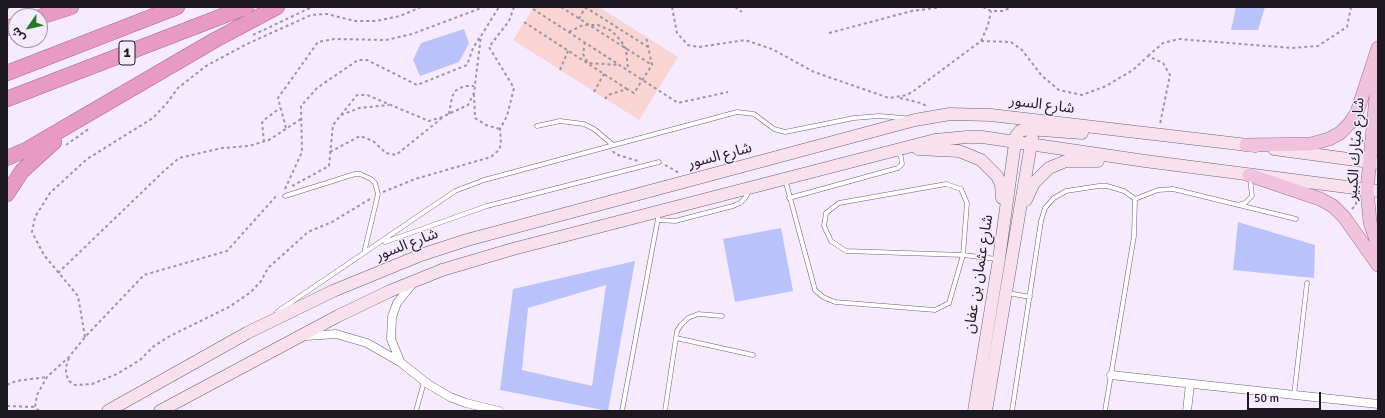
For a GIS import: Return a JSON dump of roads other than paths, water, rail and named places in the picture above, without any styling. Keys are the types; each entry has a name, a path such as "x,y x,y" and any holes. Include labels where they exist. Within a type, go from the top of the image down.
{"highway":[{"path":"48,14 72,7"},
{"name":"1","path":"7,73 177,7"},
{"name":"1","path":"7,99 246,7"},
{"path":"7,158 28,149 215,40 277,7"},
{"path":"7,194 22,171 42,151 94,111"}],"main road":[{"path":"1246,145 1317,143 1329,139 1344,130 1357,112 1378,48"},
{"name":"شارع مبارك الكبير","path":"1378,76 1367,190 1370,222 1378,246"},
{"name":"شارع السور","path":"108,411 248,334 333,291 421,254 467,240 933,116 969,114 1116,129 1369,162"},
{"path":"1010,118 1022,121 1030,129"},
{"path":"1015,142 1019,132 1030,129 1080,133 1116,129"},
{"name":"شارع عثمان بن عفان","path":"986,411 1015,235 1032,144 1030,129"},
{"path":"160,411 292,339 371,300 416,280 464,263 513,249 659,216 750,188 935,140 967,137 1015,142 1145,161 1367,190"},
{"name":"شارع عثمان بن عفان","path":"974,411 999,259 1002,227 1015,142"},
{"path":"897,149 959,151 971,154 986,163 994,171 1001,184 1002,227"},
{"path":"1015,235 1029,193 1037,179 1049,168 1073,160 1145,161"},
{"path":"1249,175 1325,201 1337,209 1378,266"}],"street":[{"path":"400,362 391,339 392,317 397,303 416,280"},
{"path":"292,339 320,334 344,336 372,346 400,362 424,382 460,401 499,411"},
{"path":"1111,375 1378,404"},
{"path":"1187,411 1190,384"}],"lane":[{"path":"248,334 455,191 469,185 611,145 737,112 754,114 774,129 785,132 860,118 891,117 915,120"},
{"path":"537,126 560,121 572,121 594,129 611,145"},
{"path":"789,198 898,168 902,164 901,157 897,149"},
{"path":"381,243 503,201 659,162"},
{"path":"285,196 355,174 360,174 371,179 375,183 378,194 364,253"},
{"path":"1238,206 1245,203 1252,196 1252,187 1249,175"},
{"path":"785,179 815,290 823,297 835,302 935,310 949,303 963,255 968,203 961,189 946,184 839,203 826,213 824,226 831,241 846,251 963,255 999,259"},
{"path":"1012,411 1041,221 1049,203 1066,191 1099,186 1107,186 1124,191 1135,199"},
{"path":"1135,199 1158,190 1167,189 1296,219"},
{"path":"1106,411 1134,236 1135,199"},
{"path":"622,411 659,216"},
{"path":"1294,395 1307,283"},
{"path":"1006,293 1030,297"},
{"path":"665,411 676,338 680,325 688,318 698,314 722,316"},
{"path":"676,338 753,355"},
{"path":"416,411 424,382"}]}
